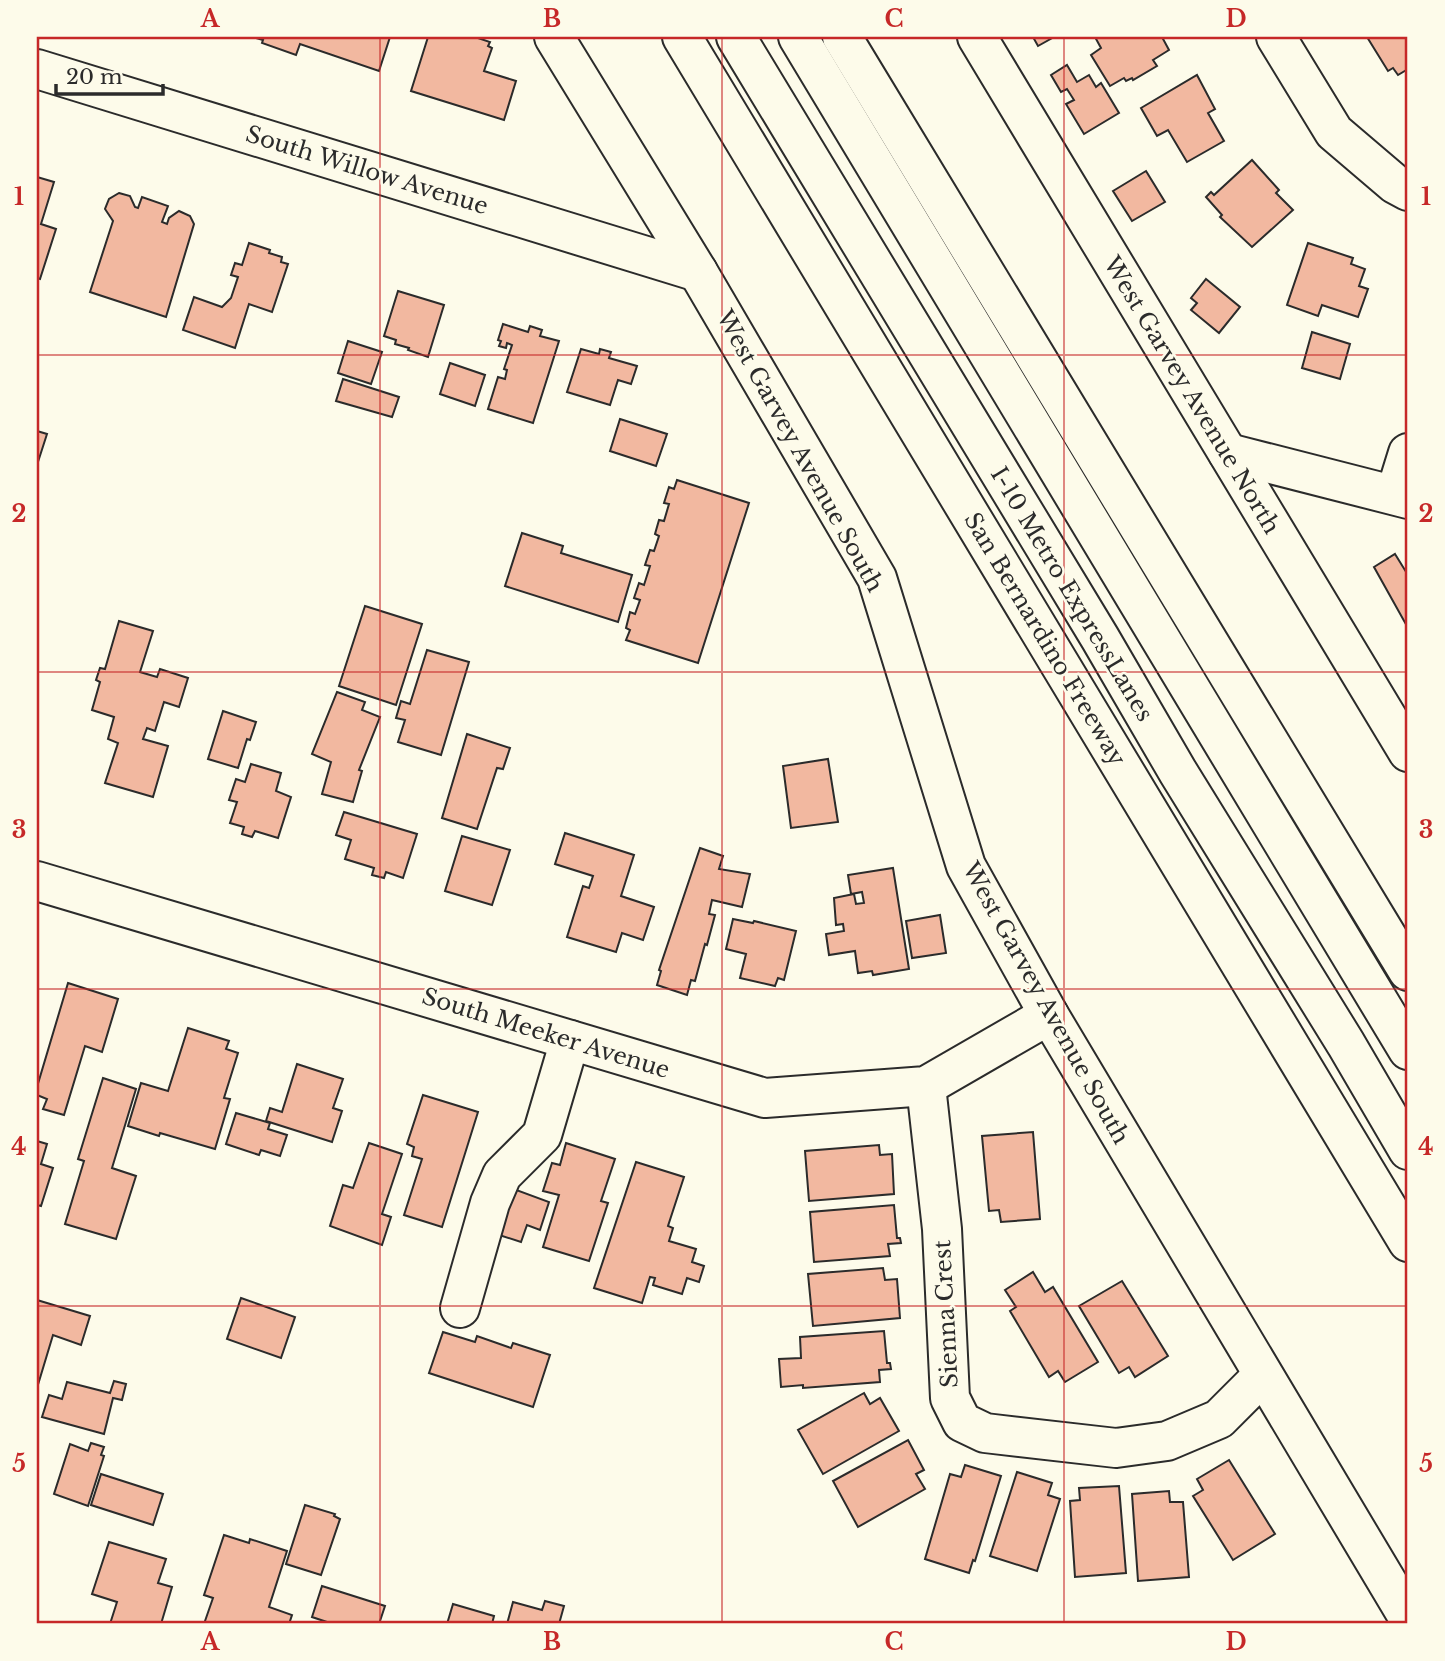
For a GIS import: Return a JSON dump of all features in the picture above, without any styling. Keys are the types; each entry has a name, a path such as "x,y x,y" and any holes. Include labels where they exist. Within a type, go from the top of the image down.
{"main road":[{"name":"West Garvey Avenue South","path":"554,37 698,272 877,578 966,866 1049,1015 1408,1618"},
{"name":"San Bernardino Freeway","path":"682,37 1408,1242"},
{"name":"I-10 Metro ExpressLanes","path":"736,37 1408,1150"},
{"path":"798,37 1408,1050"},
{"path":"842,37 1408,971"},
{"name":"West Garvey Avenue North","path":"977,37 1407,747"},
{"path":"1276,37 1334,132 1395,184 1408,191"},
{"name":"South Willow Avenue","path":"37,69 698,272"},
{"path":"1228,453 1401,497 1408,453"},
{"name":"South Meeker Avenue","path":"37,881 765,1098 926,1086 1049,1015"},
{"path":"460,1308 490,1203 502,1175 542,1135 570,1040"},
{"name":"Sienna Crest","path":"926,1086 942,1229 950,1398 962,1422 985,1433 1116,1448 1167,1441 1219,1419 1263,1375"}],"building":[{"path":"252,37 390,37 379,71 300,44 296,55"},
{"path":"428,37 475,37 490,42 488,46 492,48 484,71 516,81 504,120 411,91"},
{"path":"1033,37 1054,37 1038,46"},
{"path":"1095,37 1162,37 1169,50 1153,60 1157,66 1133,80 1132,78 1126,81 1124,78 1110,86 1091,55 1101,48"},
{"path":"1367,37 1408,37 1408,69 1398,75 1393,68 1388,71"},
{"path":"1067,65 1077,82 1089,75 1096,87 1101,83 1119,113 1084,134 1066,104 1074,100 1067,89 1061,92 1051,75"},
{"path":"1197,75 1215,109 1208,113 1224,141 1187,162 1168,130 1157,136 1141,108"},
{"path":"1252,160 1279,190 1276,193 1293,210 1252,247 1220,217 1222,215 1206,197 1211,192 1214,195"},
{"path":"1146,171 1165,202 1132,221 1113,191"},
{"path":"37,177 54,182 41,224 56,229 40,279 37,278"},
{"path":"119,193 130,196 138,208 142,197 168,206 162,222 167,224 169,218 179,211 190,216 194,224 166,317 90,292 113,221 105,209 109,199"},
{"path":"249,243 270,250 269,253 282,257 281,262 288,264 272,312 249,304 235,348 183,330 194,297 222,307 231,298 238,277 231,275 235,263 242,265"},
{"path":"1308,243 1353,258 1351,264 1365,269 1359,286 1368,289 1358,317 1322,305 1318,316 1287,305"},
{"path":"1206,279 1240,307 1219,333 1191,310 1197,303 1191,298"},
{"path":"398,291 444,305 428,357 395,344 396,340 384,336"},
{"path":"503,324 528,332 530,326 542,330 540,336 559,341 533,423 488,409 498,377 505,379 507,370 504,369 512,345 507,343 506,348 499,346"},
{"path":"1312,332 1350,344 1340,379 1302,368"},
{"path":"348,341 382,352 371,384 338,373"},
{"path":"581,349 599,354 600,349 611,352 609,358 637,366 631,384 618,380 610,405 567,392"},
{"path":"450,363 485,375 475,406 440,394"},
{"path":"343,379 399,397 392,417 336,401"},
{"path":"620,419 667,434 656,466 610,451"},
{"path":"37,431 47,434 37,465"},
{"path":"677,480 749,503 698,663 626,640 630,630 626,628 630,612 635,614 640,600 634,598 639,583 644,585 650,566 645,565 659,536 655,534 659,520 664,521 669,504 664,503 669,487 674,489"},
{"path":"522,533 563,546 561,553 632,575 618,622 505,586"},
{"path":"1395,554 1408,575 1408,628 1374,567"},
{"path":"365,606 422,624 396,705 339,686"},
{"path":"119,621 153,631 140,672 157,677 160,669 188,678 179,707 164,702 155,731 147,728 143,739 168,746 153,797 105,783 118,743 108,739 114,717 92,710 100,682 96,680 100,668 105,669"},
{"path":"427,650 469,662 441,755 398,742 405,720 396,718 401,701 410,704"},
{"path":"337,692 365,702 362,710 380,717 359,770 362,771 353,802 322,794 331,762 312,754"},
{"path":"223,711 256,722 250,740 247,739 238,768 208,759"},
{"path":"467,734 510,748 503,769 497,768 477,829 442,818"},
{"path":"828,759 838,822 791,828 783,766"},
{"path":"251,764 281,773 276,791 291,797 278,838 255,831 252,837 242,834 244,827 230,823 237,802 229,800 236,779 245,782"},
{"path":"344,812 417,834 403,878 386,872 384,878 372,875 374,868 345,859 351,840 336,835"},
{"path":"565,833 634,855 621,896 654,907 643,940 622,933 616,952 567,937 583,886 589,888 593,876 555,864"},
{"path":"462,836 510,850 492,905 445,891"},
{"path":"700,848 723,856 719,869 750,874 742,907 712,900 709,914 715,915 695,981 691,980 687,995 657,985 661,971 659,970"},
{"path":"893,868 909,969 873,975 872,971 858,973 855,951 829,955 826,934 844,931 843,924 836,925 834,898 854,894 856,904 864,903 862,892 851,894 848,875"},
{"path":"940,915 946,953 912,958 906,921"},
{"path":"733,919 796,931 784,980 778,978 775,986 740,978 746,954 726,949"},
{"path":"68,983 118,999 102,1052 85,1046 64,1115 43,1109 47,1099 37,1095 37,1087"},
{"path":"188,1028 229,1041 226,1049 238,1053 224,1098 230,1099 215,1149 128,1126 141,1083 168,1091"},
{"path":"297,1064 343,1079 333,1108 342,1111 332,1142 266,1121 270,1108 282,1112"},
{"path":"103,1078 136,1089 112,1168 136,1176 116,1239 65,1224 84,1161 78,1159"},
{"path":"423,1095 478,1112 442,1227 404,1215 422,1159 412,1156 414,1147 407,1144"},
{"path":"236,1113 270,1123 268,1129 287,1135 280,1156 261,1150 259,1155 226,1144"},
{"path":"1033,1132 1040,1219 1001,1222 999,1210 989,1211 982,1136"},
{"path":"37,1141 47,1144 41,1164 53,1168 41,1206 37,1205"},
{"path":"369,1143 402,1154 382,1214 391,1217 382,1245 330,1226 343,1185 353,1188"},
{"path":"566,1143 615,1159 601,1201 608,1203 589,1261 543,1247 559,1195 543,1191 552,1163 560,1165"},
{"path":"879,1145 880,1155 892,1154 894,1194 809,1201 805,1151"},
{"path":"636,1162 684,1177 668,1226 673,1228 669,1241 696,1249 692,1262 704,1266 699,1282 687,1278 682,1294 653,1285 655,1278 650,1277 642,1303 594,1288"},
{"path":"508,1187 549,1202 540,1230 527,1225 521,1242 493,1233"},
{"path":"894,1205 897,1238 900,1238 901,1243 888,1244 890,1256 814,1262 810,1212"},
{"path":"883,1268 885,1280 897,1279 900,1318 813,1326 808,1274"},
{"path":"1033,1272 1045,1292 1053,1287 1098,1362 1065,1382 1058,1371 1049,1377 1010,1311 1016,1307 1005,1290"},
{"path":"1122,1281 1168,1356 1135,1377 1129,1367 1119,1373 1079,1306"},
{"path":"241,1298 295,1317 281,1358 227,1339"},
{"path":"37,1300 90,1316 81,1345 53,1335 37,1388"},
{"path":"884,1331 887,1363 890,1363 891,1369 879,1370 880,1382 803,1388 803,1385 781,1387 779,1359 801,1358 800,1337"},
{"path":"443,1332 475,1342 477,1336 511,1348 513,1343 550,1355 533,1407 429,1373"},
{"path":"114,1381 126,1384 122,1400 113,1398 104,1434 42,1417 49,1395 62,1399 67,1382 110,1393"},
{"path":"864,1393 870,1404 880,1398 899,1431 823,1474 798,1430"},
{"path":"908,1440 924,1470 916,1474 925,1489 858,1527 833,1481"},
{"path":"91,1443 104,1447 101,1455 104,1456 88,1506 54,1494 70,1444 88,1451"},
{"path":"1229,1460 1275,1534 1233,1560 1193,1496 1203,1490 1197,1479"},
{"path":"965,1465 1001,1476 969,1573 925,1559 950,1474 961,1477"},
{"path":"1017,1472 1052,1483 1048,1495 1060,1499 1037,1571 990,1556"},
{"path":"101,1474 163,1494 153,1525 91,1505"},
{"path":"1119,1486 1126,1573 1075,1577 1070,1501 1080,1500 1079,1488"},
{"path":"1169,1491 1170,1502 1183,1502 1189,1577 1138,1581 1132,1494"},
{"path":"305,1505 335,1514 334,1516 340,1519 321,1575 286,1564"},
{"path":"224,1535 249,1543 250,1539 287,1551 269,1607 292,1615 289,1624 204,1624 213,1598 204,1595"},
{"path":"109,1542 166,1559 158,1583 172,1587 161,1624 110,1624 117,1602 92,1594"},
{"path":"322,1586 385,1606 379,1624 333,1624 312,1617"},
{"path":"545,1601 564,1606 559,1624 507,1624 513,1602 542,1610"},
{"path":"453,1604 494,1616 492,1624 447,1624"}]}
